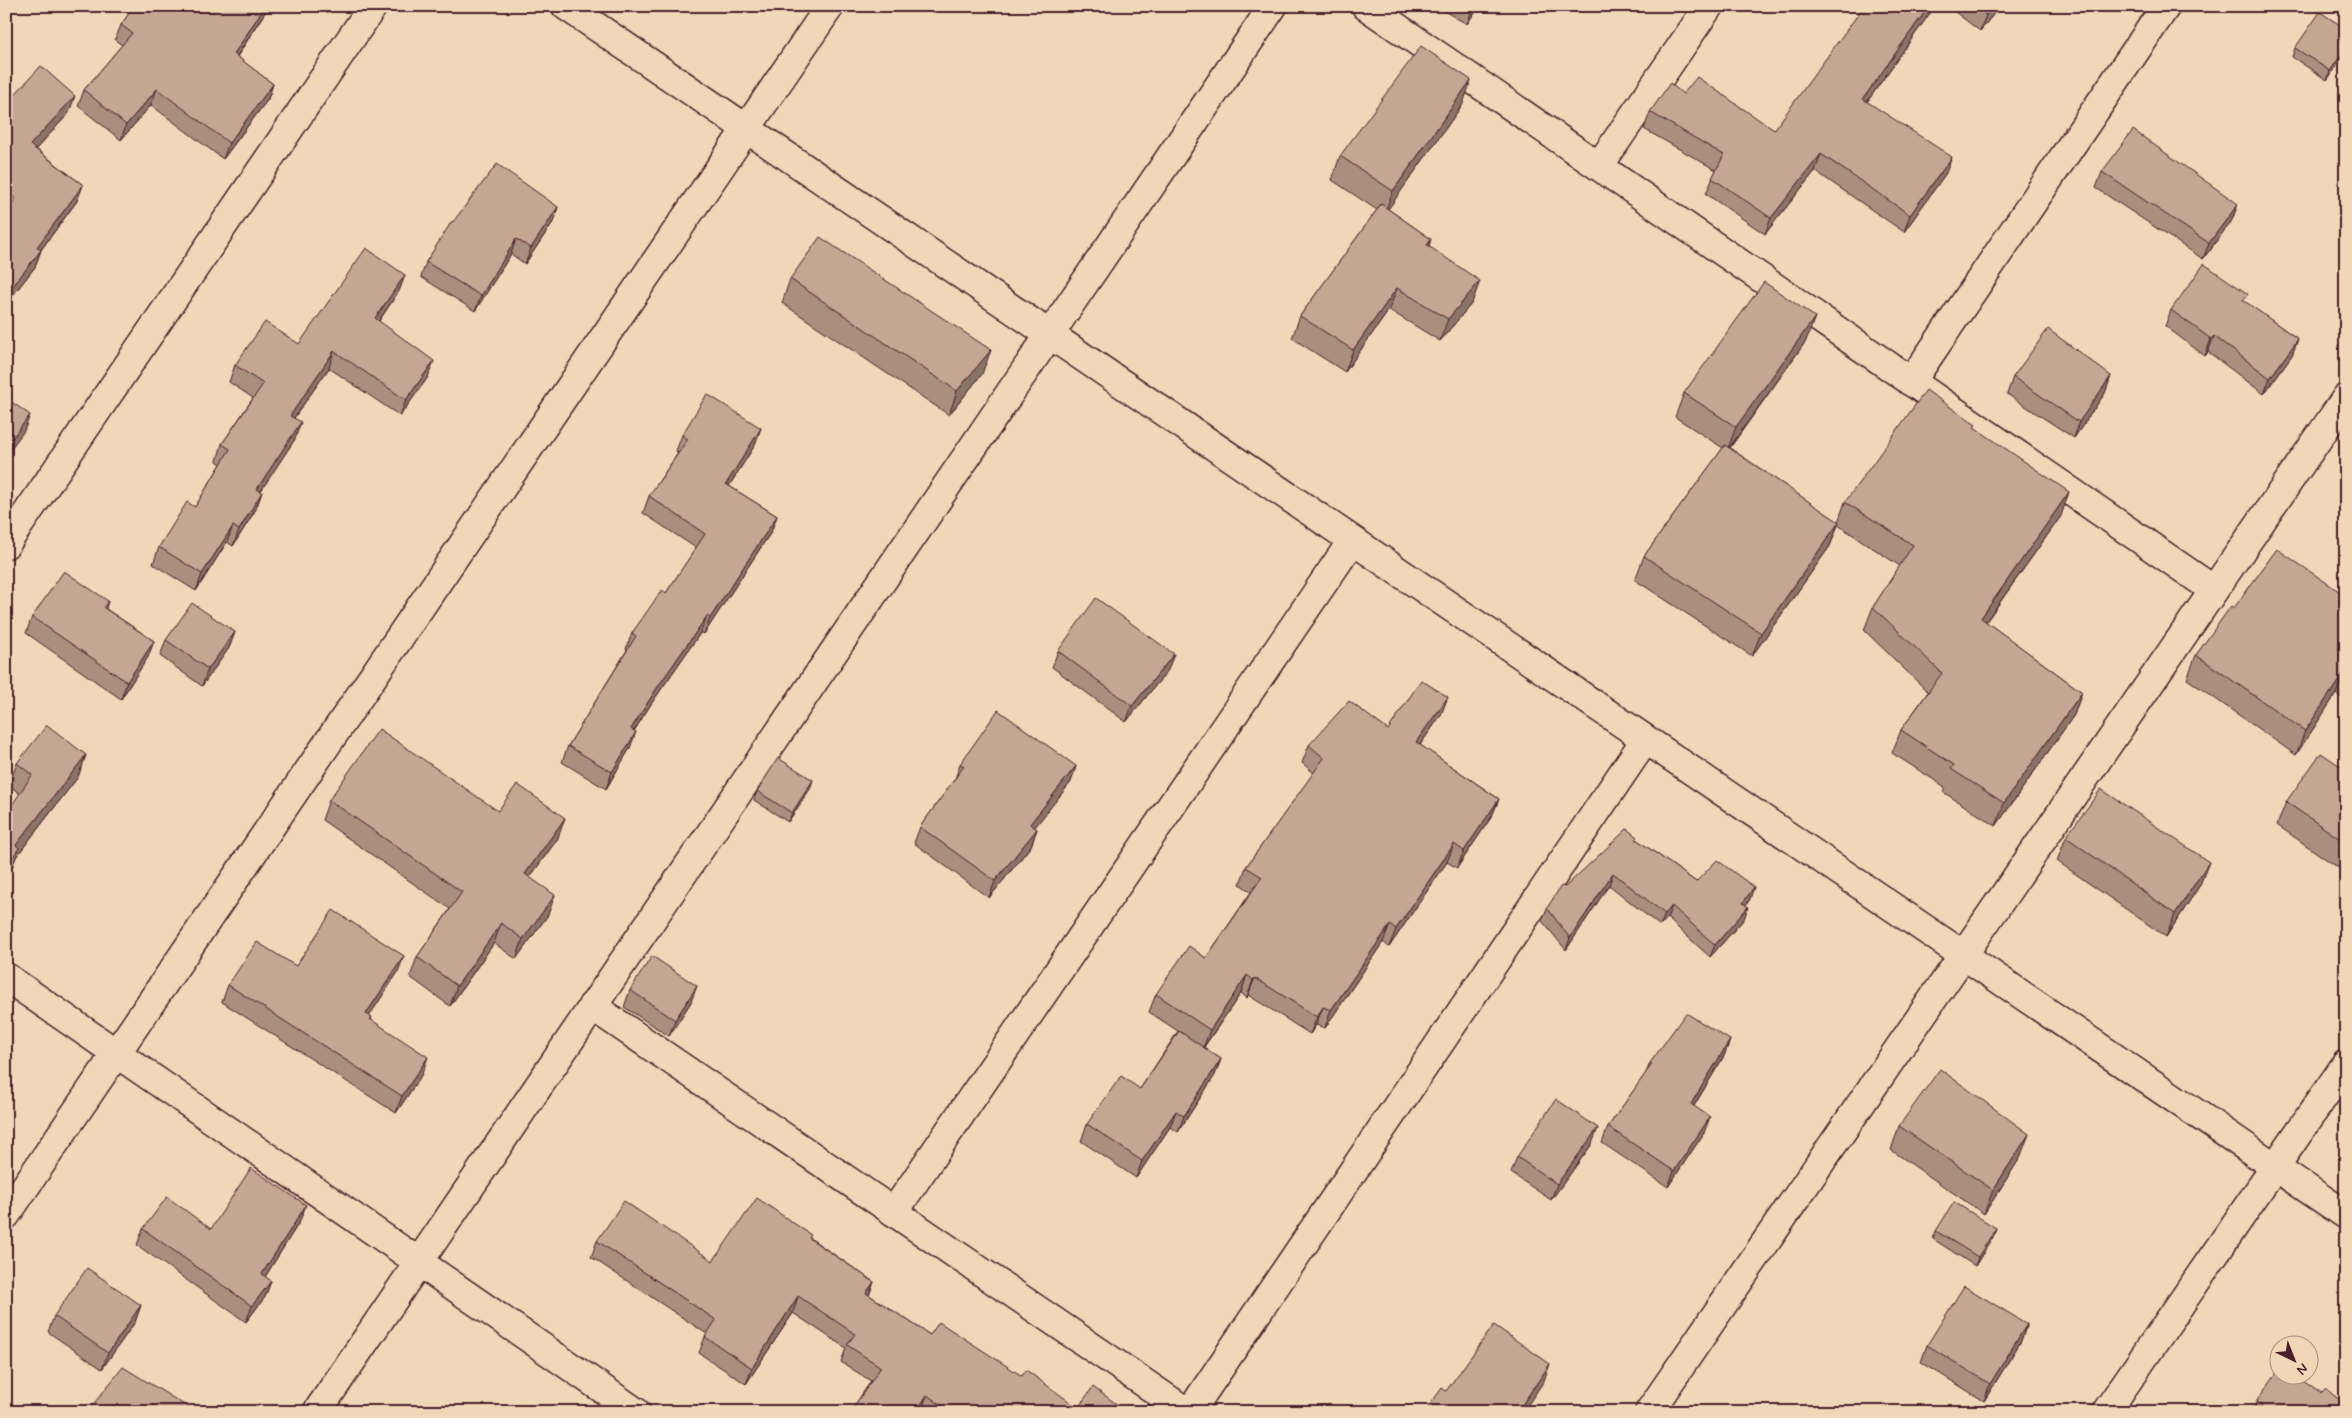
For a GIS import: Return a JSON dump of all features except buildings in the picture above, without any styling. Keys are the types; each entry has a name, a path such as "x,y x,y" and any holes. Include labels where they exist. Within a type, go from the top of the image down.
{"street":[{"path":"6,544 373,6"},
{"path":"566,6 2274,1168 2346,1215"},
{"path":"6,1215 830,6"},
{"path":"318,1412 1273,6"},
{"path":"1366,6 2214,590"},
{"path":"1599,166 1709,6"},
{"path":"1911,382 2166,6"},
{"path":"1649,1412 2346,398"},
{"path":"894,1212 1352,541"},
{"path":"592,1006 1189,1412 1645,740"},
{"path":"6,977 636,1412"},
{"path":"2106,1412 2346,1064"}]}
